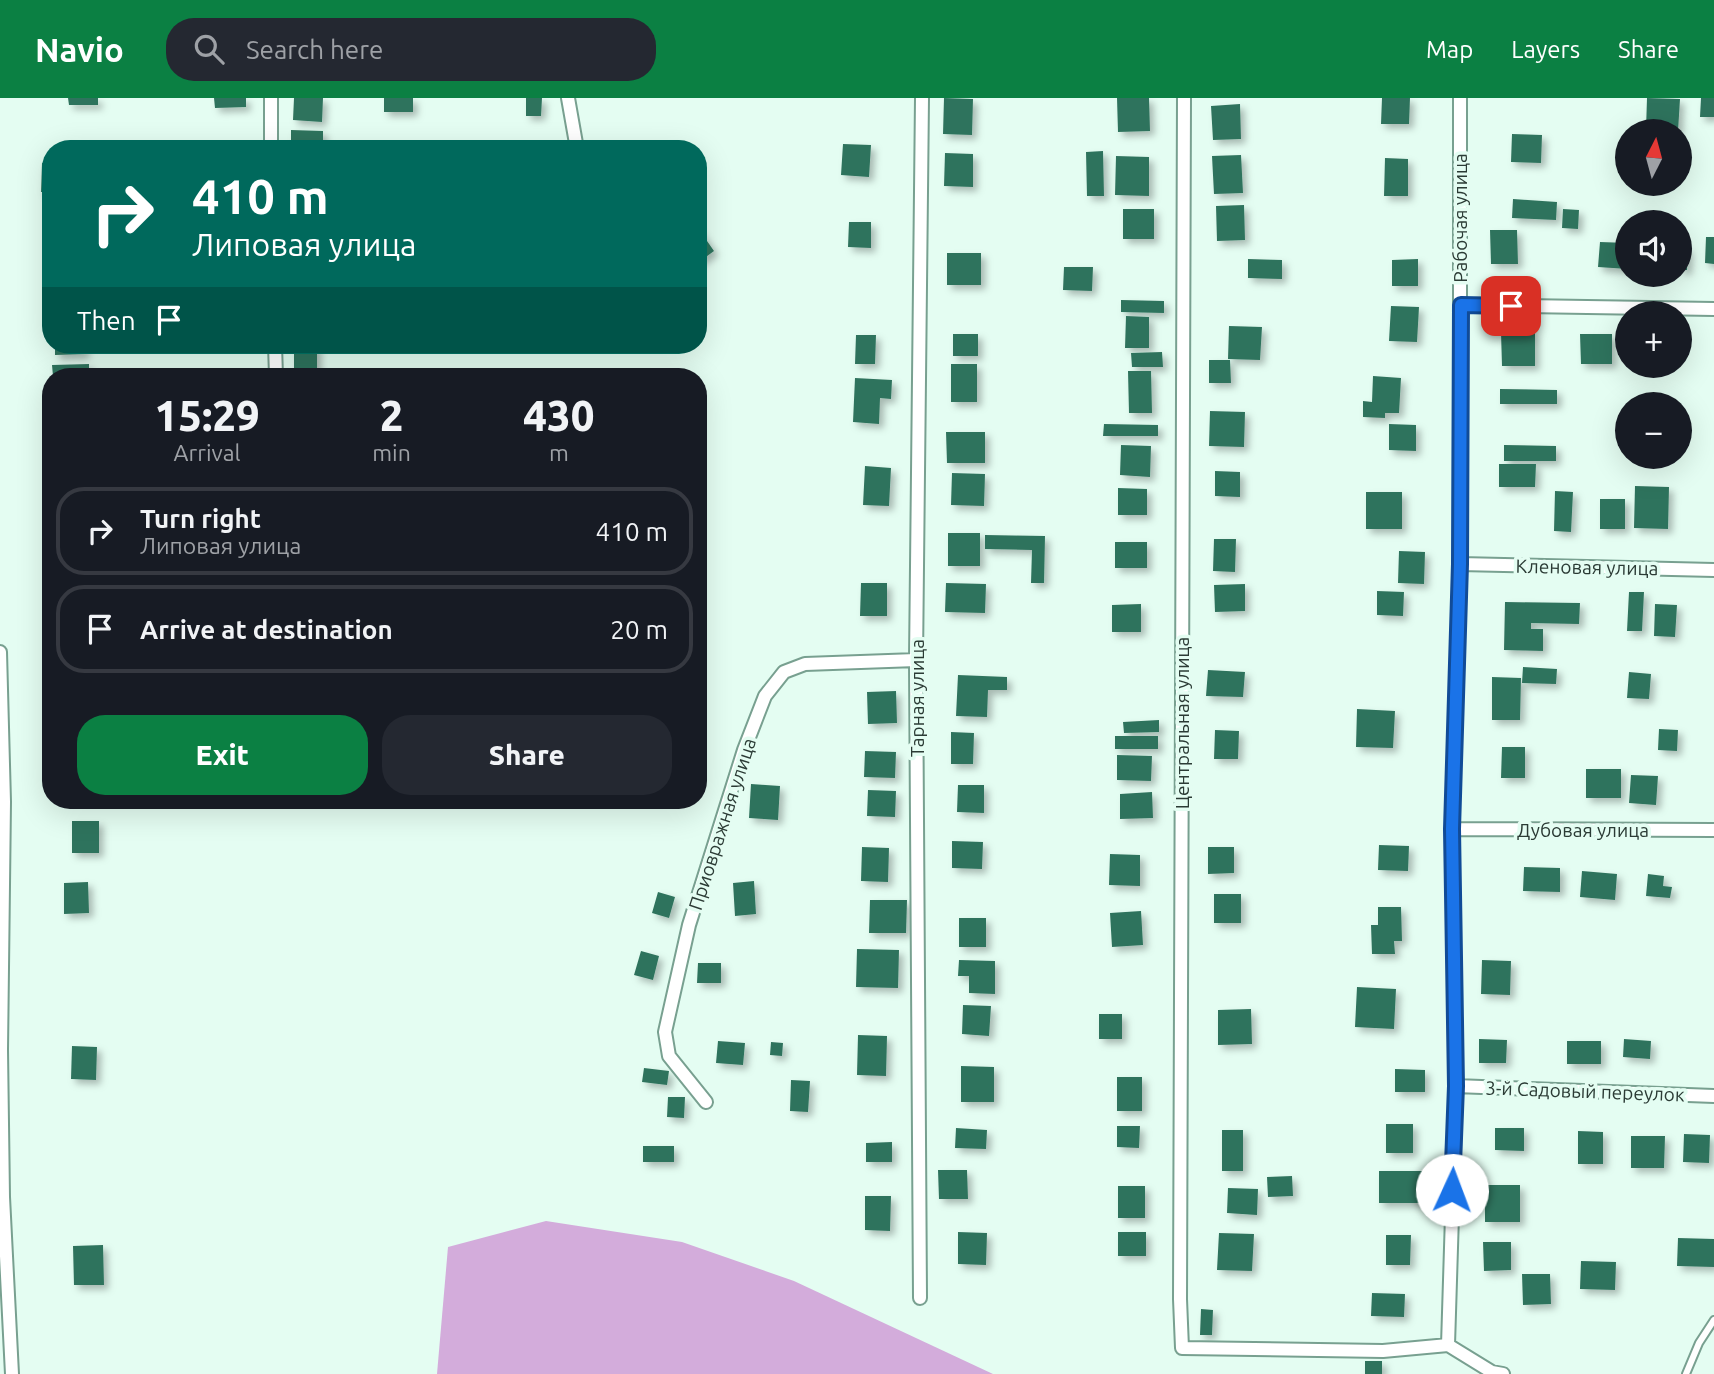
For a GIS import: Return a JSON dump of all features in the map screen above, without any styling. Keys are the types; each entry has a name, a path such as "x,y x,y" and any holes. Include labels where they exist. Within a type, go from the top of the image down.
{"street":[{"path":"271,98 271,140"},
{"path":"568,98 575,140"},
{"name":"Тарная улица","path":"920,1298 916,660 922,98"},
{"name":"Центральная улица","path":"1184,98 1180,1271 1182,1348 1383,1351 1448,1345"},
{"name":"Рабочая улица","path":"1448,1345 1456,1086 1452,829 1460,564 1460,98"},
{"path":"1461,305 1714,309"},
{"name":"Кленовая улица","path":"1460,564 1714,570"},
{"path":"0,652 2,1197 12,1374"},
{"name":"Приовражная улица","path":"706,1102 669,1056 665,1032 689,925 744,750 765,696 783,672 805,664 916,660"},
{"name":"Дубовая улица","path":"1452,829 1714,830"},
{"name":"3-й Садовый переулок","path":"1456,1086 1714,1096"},
{"path":"1448,1345 1492,1372 1503,1374"}],"lane":[{"path":"1686,1374 1699,1343 1714,1321"}],"shaded area":[{"path":"546,1221 682,1242 794,1281 993,1374 437,1374 448,1247"}],"building":[{"path":"68,98 98,98 98,105 69,105"},
{"path":"214,98 246,98 246,107 215,108"},
{"path":"294,98 323,98 322,122 293,120"},
{"path":"384,98 413,98 413,112 384,112"},
{"path":"526,98 542,98 541,116 526,116"},
{"path":"944,98 973,99 972,135 943,134"},
{"path":"1117,98 1149,98 1150,131 1118,132"},
{"path":"1382,98 1410,98 1409,124 1381,124"},
{"path":"1647,98 1680,99 1679,119 1646,119"},
{"path":"1701,98 1714,98 1714,117 1700,117"},
{"path":"1240,104 1241,139 1213,140 1211,106"},
{"path":"291,130 323,131 323,140 291,140"},
{"path":"1512,134 1542,135 1541,163 1511,162"},
{"path":"843,144 871,145 869,177 841,175"},
{"path":"1103,151 1104,196 1087,196 1086,152"},
{"path":"945,153 973,154 973,187 944,186"},
{"path":"1241,155 1243,193 1214,194 1212,156"},
{"path":"1116,156 1149,157 1149,196 1115,195"},
{"path":"1385,158 1408,159 1408,196 1384,196"},
{"path":"1513,199 1557,202 1556,220 1512,218"},
{"path":"1244,205 1245,240 1217,241 1216,206"},
{"path":"1123,209 1154,209 1154,239 1123,239"},
{"path":"1563,209 1579,210 1578,229 1562,228"},
{"path":"849,222 871,222 871,248 848,247"},
{"path":"1490,230 1517,230 1518,264 1491,264"},
{"path":"1706,237 1714,237 1714,264 1705,263"},
{"path":"707,241 714,251 707,256"},
{"path":"1600,242 1615,243 1615,268 1598,267"},
{"path":"947,253 981,253 981,285 947,285"},
{"path":"1248,259 1282,260 1282,279 1248,278"},
{"path":"1418,259 1418,286 1392,286 1392,260"},
{"path":"1064,267 1093,267 1092,291 1063,290"},
{"path":"1121,300 1164,301 1164,313 1121,312"},
{"path":"1391,306 1419,307 1417,342 1389,341"},
{"path":"1126,316 1149,317 1149,348 1125,348"},
{"path":"1229,326 1262,327 1260,360 1228,359"},
{"path":"1501,332 1535,332 1535,366 1502,366"},
{"path":"953,334 978,334 978,356 953,356"},
{"path":"1580,334 1612,334 1612,364 1581,364"},
{"path":"856,335 876,335 875,364 855,364"},
{"path":"1162,352 1163,367 1132,367 1131,353"},
{"path":"294,354 317,354 317,368 294,368"},
{"path":"1209,360 1230,360 1231,383 1209,383"},
{"path":"89,364 89,368 52,368 52,365"},
{"path":"951,364 977,364 977,402 951,402"},
{"path":"1128,371 1151,371 1152,413 1129,413"},
{"path":"1373,376 1401,378 1399,413 1385,413 1385,418 1363,417 1363,401 1372,402"},
{"path":"855,378 892,380 891,399 880,398 879,424 853,422"},
{"path":"1500,389 1557,390 1557,404 1500,404"},
{"path":"1210,411 1245,412 1244,447 1209,446"},
{"path":"1104,424 1158,425 1158,436 1103,436"},
{"path":"1389,424 1416,425 1416,451 1389,450"},
{"path":"946,432 985,432 985,463 947,463"},
{"path":"1121,445 1151,446 1150,477 1120,475"},
{"path":"1504,445 1556,446 1556,461 1504,461"},
{"path":"1499,464 1536,464 1535,487 1499,487"},
{"path":"865,466 891,468 889,506 863,505"},
{"path":"1215,471 1240,472 1240,497 1215,496"},
{"path":"952,473 985,474 984,506 951,505"},
{"path":"1635,486 1669,487 1668,529 1634,528"},
{"path":"1118,488 1147,489 1147,515 1118,515"},
{"path":"1555,491 1573,492 1571,532 1554,531"},
{"path":"1366,492 1402,492 1402,529 1366,529"},
{"path":"1600,499 1625,499 1625,529 1600,529"},
{"path":"948,533 980,533 980,566 948,566"},
{"path":"985,535 1045,536 1044,583 1031,583 1032,550 985,549"},
{"path":"1214,539 1236,539 1235,572 1213,571"},
{"path":"1115,542 1147,542 1147,568 1115,568"},
{"path":"1399,551 1425,552 1424,584 1398,583"},
{"path":"861,583 887,583 887,616 860,616"},
{"path":"946,583 986,584 985,613 945,612"},
{"path":"1245,584 1245,611 1215,612 1214,585"},
{"path":"1377,591 1404,592 1403,616 1377,615"},
{"path":"1629,592 1644,592 1642,631 1627,631"},
{"path":"1505,602 1580,603 1579,624 1531,623 1531,629 1543,629 1543,651 1504,650"},
{"path":"1141,604 1141,632 1112,632 1112,605"},
{"path":"1655,604 1677,605 1675,637 1654,636"},
{"path":"1523,667 1557,669 1556,684 1522,683"},
{"path":"1208,670 1245,672 1243,697 1206,696"},
{"path":"1629,672 1651,674 1649,699 1627,698"},
{"path":"958,675 1007,677 1007,690 988,690 987,717 956,716"},
{"path":"1492,677 1521,678 1520,720 1492,720"},
{"path":"896,691 897,723 868,724 867,692"},
{"path":"1357,709 1395,711 1393,748 1356,747"},
{"path":"1159,720 1159,732 1124,733 1123,722"},
{"path":"1659,729 1678,730 1677,751 1658,750"},
{"path":"1215,730 1239,731 1238,759 1214,759"},
{"path":"951,732 974,733 973,764 951,764"},
{"path":"1115,736 1158,736 1158,749 1115,749"},
{"path":"1502,747 1525,747 1525,778 1501,778"},
{"path":"865,751 896,752 895,778 864,777"},
{"path":"1117,755 1152,756 1151,781 1117,780"},
{"path":"1586,769 1621,769 1621,798 1586,798"},
{"path":"1631,775 1658,776 1656,805 1629,803"},
{"path":"751,784 780,786 778,820 749,818"},
{"path":"958,785 984,785 984,813 957,812"},
{"path":"868,790 896,791 895,817 867,816"},
{"path":"1152,792 1153,818 1120,819 1120,794"},
{"path":"72,821 99,821 99,853 72,853"},
{"path":"952,841 983,842 982,869 952,868"},
{"path":"1379,845 1409,846 1408,871 1378,870"},
{"path":"862,847 889,848 888,882 861,881"},
{"path":"1208,847 1234,847 1234,873 1208,874"},
{"path":"1110,854 1140,855 1140,886 1109,885"},
{"path":"1524,867 1560,868 1560,892 1523,891"},
{"path":"1582,871 1617,874 1615,900 1580,897"},
{"path":"1648,874 1664,876 1663,886 1672,887 1670,898 1646,896"},
{"path":"754,881 756,914 735,916 733,883"},
{"path":"88,882 89,913 64,914 64,883"},
{"path":"658,892 675,897 669,918 652,913"},
{"path":"1214,894 1241,894 1241,923 1214,923"},
{"path":"870,900 907,900 906,933 869,933"},
{"path":"1378,907 1401,907 1402,941 1394,941 1395,954 1372,954 1371,925 1378,925"},
{"path":"1141,911 1143,945 1112,947 1110,913"},
{"path":"959,918 986,918 986,947 959,947"},
{"path":"857,949 899,950 898,988 856,987"},
{"path":"641,951 659,956 653,980 634,975"},
{"path":"959,960 995,961 995,994 969,993 969,976 958,976"},
{"path":"1482,960 1511,961 1510,995 1481,994"},
{"path":"698,963 721,963 721,983 697,983"},
{"path":"1357,987 1396,989 1394,1029 1355,1027"},
{"path":"963,1005 991,1006 989,1036 962,1034"},
{"path":"1251,1009 1252,1044 1218,1045 1218,1010"},
{"path":"1099,1014 1122,1014 1122,1039 1099,1039"},
{"path":"858,1035 887,1036 886,1076 857,1075"},
{"path":"1479,1039 1507,1040 1506,1063 1479,1063"},
{"path":"1624,1039 1651,1041 1650,1059 1623,1057"},
{"path":"718,1041 745,1043 743,1065 716,1063"},
{"path":"1567,1041 1601,1041 1601,1064 1567,1064"},
{"path":"771,1042 783,1043 782,1056 770,1055"},
{"path":"72,1046 97,1047 96,1080 71,1079"},
{"path":"961,1066 994,1067 994,1102 961,1102"},
{"path":"644,1068 669,1071 667,1085 642,1082"},
{"path":"1395,1069 1425,1070 1425,1092 1395,1092"},
{"path":"1117,1077 1142,1077 1142,1111 1117,1111"},
{"path":"791,1080 810,1081 808,1112 790,1111"},
{"path":"668,1097 685,1097 684,1118 667,1117"},
{"path":"1386,1124 1413,1124 1413,1153 1386,1153"},
{"path":"1117,1126 1140,1126 1139,1148 1117,1147"},
{"path":"956,1128 987,1130 986,1149 955,1148"},
{"path":"1495,1128 1524,1128 1524,1151 1495,1150"},
{"path":"1222,1130 1243,1130 1243,1171 1222,1171"},
{"path":"1578,1131 1603,1132 1603,1164 1578,1164"},
{"path":"1684,1134 1710,1135 1709,1163 1683,1162"},
{"path":"1631,1136 1665,1136 1664,1168 1631,1168"},
{"path":"892,1142 892,1162 866,1162 866,1143"},
{"path":"643,1146 674,1146 674,1162 643,1162"},
{"path":"938,1170 967,1170 968,1199 939,1199"},
{"path":"1379,1171 1422,1171 1422,1203 1379,1203"},
{"path":"1292,1176 1293,1196 1268,1197 1267,1177"},
{"path":"1485,1185 1520,1185 1520,1222 1485,1222"},
{"path":"1118,1186 1145,1186 1145,1218 1118,1218"},
{"path":"1228,1188 1258,1189 1257,1215 1227,1213"},
{"path":"865,1196 891,1196 890,1231 865,1230"},
{"path":"958,1232 987,1233 986,1265 958,1264"},
{"path":"1118,1232 1146,1232 1146,1256 1118,1256"},
{"path":"1219,1233 1254,1234 1252,1271 1217,1270"},
{"path":"1386,1235 1411,1235 1410,1265 1386,1265"},
{"path":"1678,1238 1714,1239 1714,1267 1677,1266"},
{"path":"1483,1242 1511,1242 1511,1270 1484,1271"},
{"path":"103,1245 104,1285 74,1285 73,1246"},
{"path":"1581,1261 1616,1262 1615,1290 1580,1289"},
{"path":"1522,1274 1550,1274 1551,1304 1523,1305"},
{"path":"1372,1293 1405,1294 1404,1317 1371,1316"},
{"path":"1201,1309 1213,1310 1212,1335 1200,1335"},
{"path":"1365,1361 1382,1361 1382,1374 1365,1374"}],"route":[{"path":"1452,1190 1456,1086 1452,829 1460,564 1461,305 1511,306"}]}
